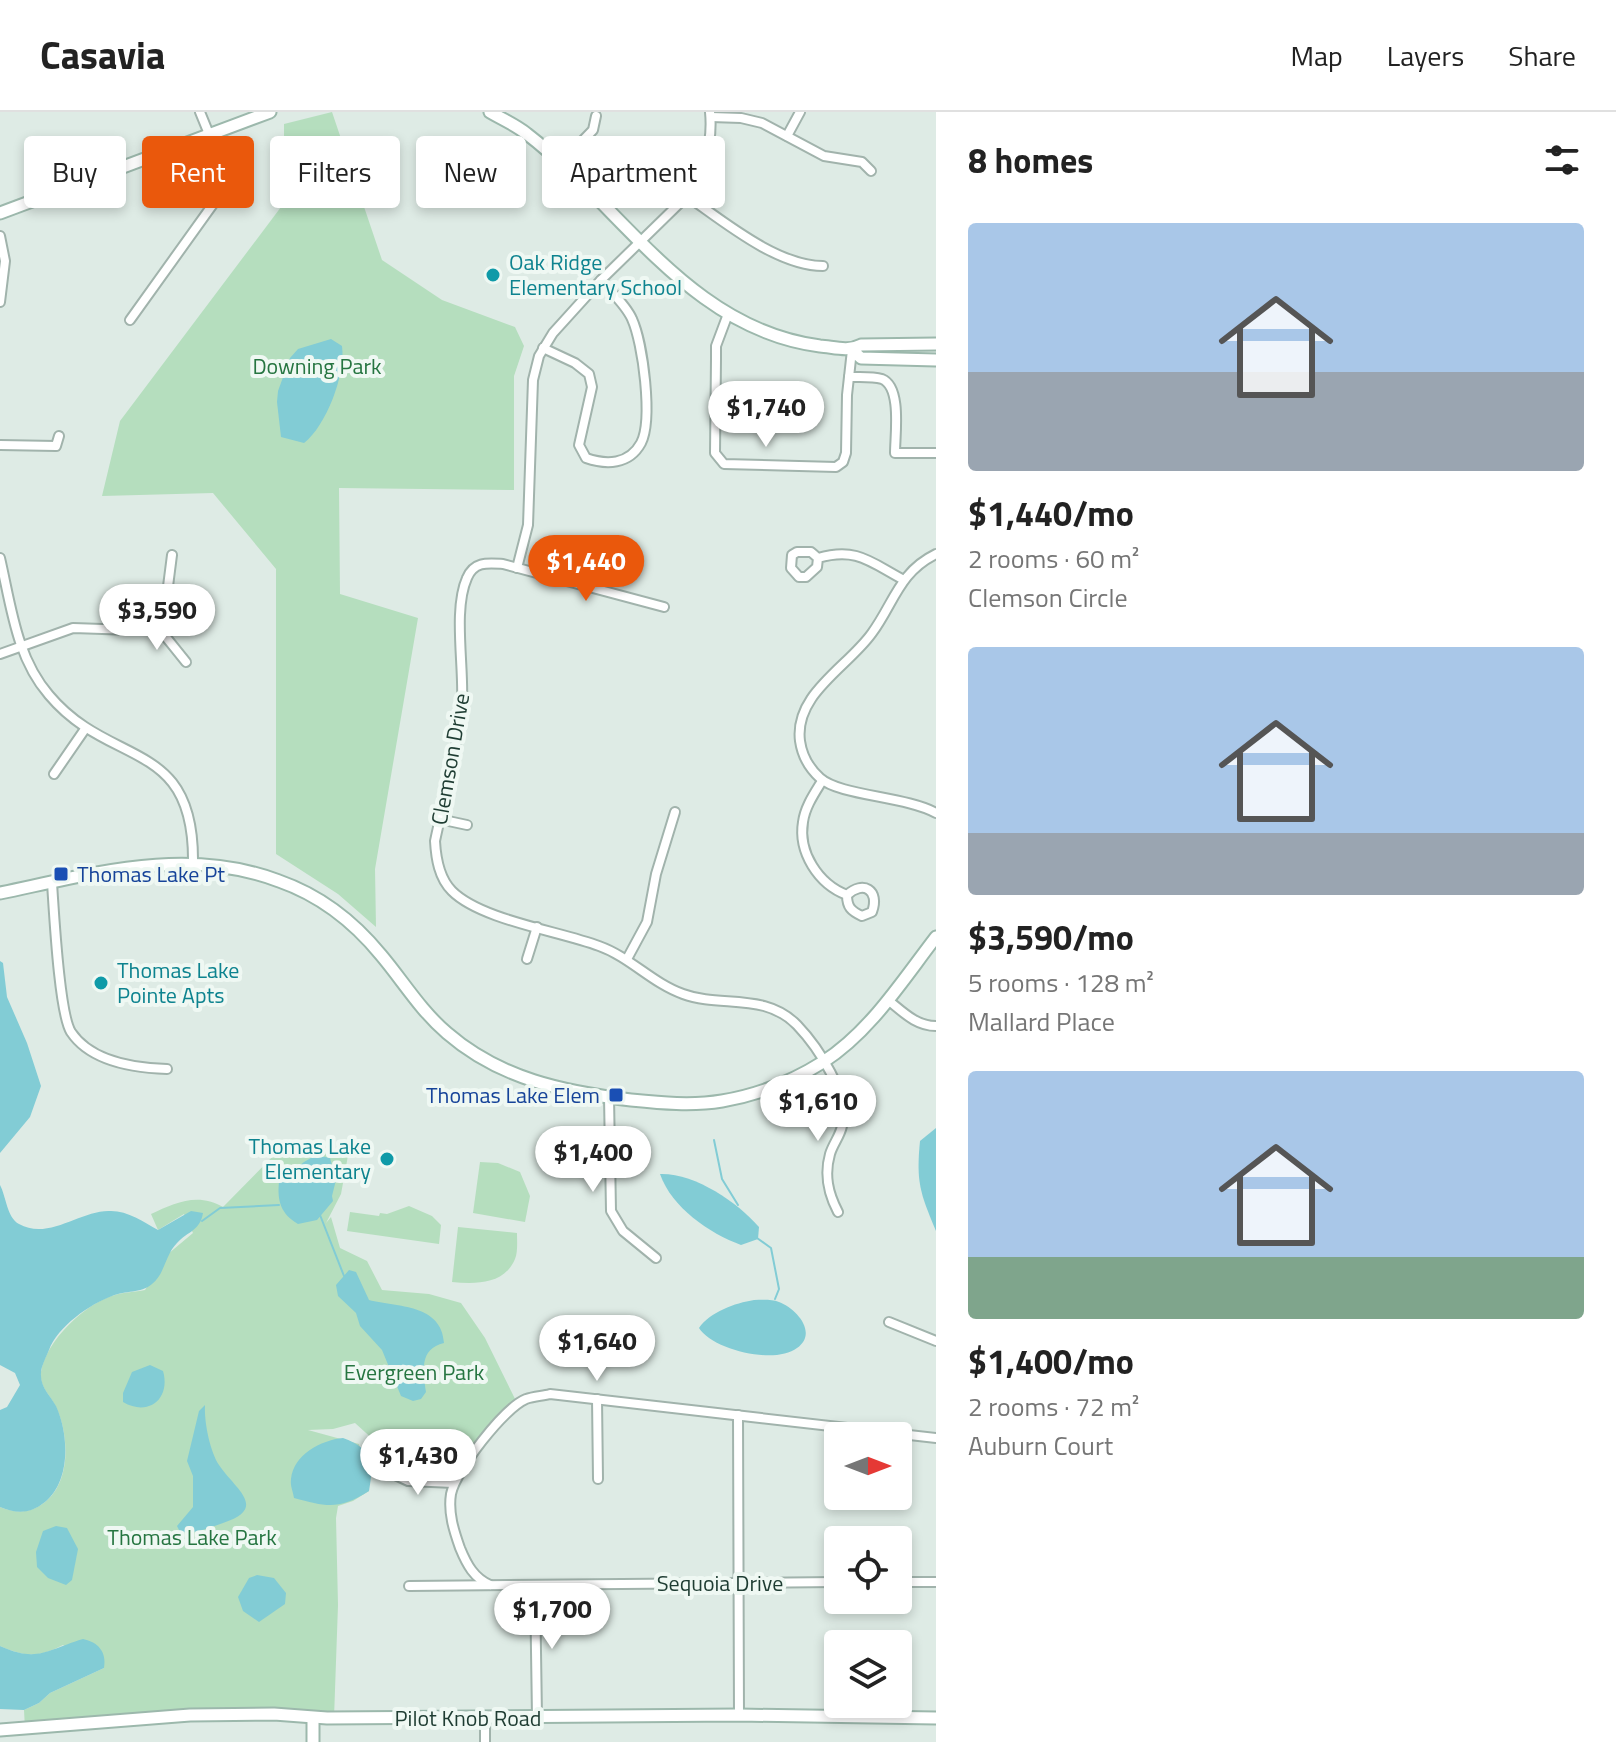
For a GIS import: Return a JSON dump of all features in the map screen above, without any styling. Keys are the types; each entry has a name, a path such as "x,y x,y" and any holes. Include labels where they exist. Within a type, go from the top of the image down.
{"street":[{"path":"130,320 221,193 224,171 200,112"},
{"path":"126,165 270,112"},
{"path":"490,112 525,132 542,147"},
{"path":"787,136 800,112"},
{"path":"709,136 710,114 751,120 824,156 862,162 871,171"},
{"path":"587,136 593,130 596,116"},
{"path":"0,213 24,204"},
{"path":"605,208 680,281 728,314 758,329 807,344 852,350 861,358 936,360"},
{"path":"664,607 517,568 528,525 533,380 543,348 601,280 676,208"},
{"path":"705,208 758,243 810,266 823,266"},
{"path":"0,236 5,261 0,302"},
{"path":"543,348 575,363 589,374 592,387 579,445 586,458 614,463 629,455 641,442 646,408 643,350 632,317 601,280"},
{"path":"728,314 716,346 715,453 724,464 840,465 846,453 852,350"},
{"path":"852,350 861,345 936,344"},
{"path":"849,377 881,379 894,392 895,453 936,453"},
{"path":"0,445 56,446 59,436"},
{"path":"818,558 849,553 904,580"},
{"path":"936,554 919,562 904,580 871,634 813,695 803,712 799,731 801,750 810,768 822,781 841,788 902,800 936,813"},
{"path":"0,654 73,628 132,630 153,621 166,602 172,555"},
{"path":"0,558 21,647 32,672 47,694 85,729 147,759 172,780 183,797 190,817 193,864"},
{"name":"Clemson Drive","path":"517,568 484,562 473,568 466,579 460,619 462,706 435,841 442,876 453,892 476,907 600,946 683,994 760,1004 778,1010 797,1025 838,1086 844,1105 842,1127 830,1154 827,1172 829,1194 838,1212"},
{"path":"153,621 186,662"},
{"path":"54,774 85,729"},
{"path":"822,781 808,804 802,823 803,844 811,865 825,883 847,895"},
{"path":"627,959 647,922 656,874 675,812"},
{"path":"439,819 467,825"},
{"path":"0,893 122,868 158,864 193,864 254,872 309,895 335,911 361,933 422,1009 448,1035 498,1068 532,1082 568,1091 672,1104 721,1101 773,1087 823,1062 857,1035 936,937"},
{"path":"52,883 55,932 69,1030 84,1046 110,1061 167,1069"},
{"path":"527,959 537,927"},
{"path":"888,1000 914,1020 936,1026"},
{"path":"609,1097 611,1211 623,1231 656,1258"},
{"path":"889,1322 936,1341"},
{"path":"490,1585 478,1580 465,1561 452,1526 450,1496 460,1469 508,1412 525,1400 550,1394 738,1415 824,1429"},
{"path":"597,1399 598,1479"},
{"path":"738,1415 739,1715"},
{"path":"912,1437 936,1438"},
{"path":"391,1473 408,1481 454,1483"},
{"name":"Sequoia Drive","path":"409,1586 824,1582"},
{"path":"912,1582 936,1582"},
{"path":"535,1585 537,1717"},
{"name":"Pilot Knob Road","path":"0,1730 190,1715 485,1719 739,1715 936,1718"},
{"path":"313,1718 313,1742"},
{"path":"485,1719 485,1742"}],"green space":[{"name":"Downing Park","path":"332,112 340,136 284,136 284,124"},
{"name":"Downing Park","path":"280,208 364,208 382,260 442,300 515,327 524,346 514,376 514,490 339,488 340,594 418,618 375,869 376,927 338,894 276,854 276,569 213,493 102,496 120,421"},
{"name":"Thomas Lake Park","path":"281,1148 349,1150 341,1194 326,1223 331,1217 340,1248 367,1261 382,1290 429,1294 461,1303 485,1338 518,1405 505,1416 454,1483 408,1481 376,1442 355,1423 333,1429 308,1430 359,1444 369,1491 338,1506 336,1518 338,1605 334,1718 251,1714 25,1729 24,1710 50,1693 104,1668 63,1645 32,1654 0,1646 0,1507 24,1511 40,1506 54,1493 64,1469 63,1429 60,1416 42,1382 44,1360 59,1336 91,1306 115,1295 145,1290 168,1254 193,1233 184,1214 158,1230 151,1214 177,1203 195,1200 223,1207"},
{"path":"480,1162 498,1163 520,1172 530,1196 525,1222 473,1213"},
{"path":"409,1206 432,1216 441,1225 439,1244 347,1231 350,1212 379,1216 380,1213 387,1214"},
{"path":"458,1227 517,1233 516,1256 510,1268 488,1281 452,1282"}],"water":[{"path":"331,339 342,346 342,358 338,385 327,412 304,443 281,437 278,391 290,358 298,349"},
{"path":"0,961 3,963 7,997 41,1086 30,1117 0,1153"},
{"path":"936,1128 936,1231 923,1197 919,1167 920,1141"},
{"path":"316,1155 330,1158 336,1180 333,1201 317,1220 298,1224 281,1206 279,1182"},
{"path":"660,1174 687,1178 727,1199 759,1227 758,1239 741,1245 704,1226 673,1198"},
{"path":"0,1185 12,1217 30,1228 54,1227 100,1212 117,1211 158,1230 191,1211 203,1213 196,1227 173,1248 152,1284 94,1305 75,1317 53,1341 41,1378 60,1417 65,1443 63,1470 60,1482 45,1502 23,1512 0,1507 0,1410 7,1407 20,1385 15,1373 0,1365"},
{"path":"349,1270 356,1272 369,1300 405,1306 427,1314 441,1330 444,1343 430,1350 424,1362 426,1392 421,1399 413,1401 401,1396 382,1350 360,1326 356,1313 338,1296 336,1285"},
{"path":"754,1300 776,1301 792,1310 803,1322 806,1335 803,1342 787,1353 745,1353 717,1343 699,1328 724,1309"},
{"path":"150,1365 163,1371 164,1390 160,1397 149,1406 132,1406 123,1402 123,1393 132,1372"},
{"path":"205,1405 213,1452 246,1504 237,1517 223,1523 197,1531 180,1532 177,1526 193,1507 193,1476 187,1461 199,1411"},
{"path":"343,1438 360,1447 369,1458 369,1491 333,1505 294,1498 291,1479 297,1463 317,1446"},
{"path":"56,1526 67,1528 78,1549 72,1580 66,1585 48,1578 37,1567 36,1552 43,1531"},
{"path":"257,1575 274,1578 286,1593 285,1604 259,1622 243,1611 238,1597 249,1578"},
{"path":"83,1639 100,1649 104,1668 50,1693 24,1710 0,1709 0,1646 33,1654"}],"waterway":[{"path":"714,1140 722,1179 738,1205"},
{"path":"202,1221 220,1208 279,1205"},
{"path":"320,1215 344,1276"},
{"path":"757,1238 771,1248 779,1289 775,1299"}],"place":[{"name":"Oak Ridge Elementary School","path":"493,275"},
{"name":"Thomas Lake Pt","path":"61,874"},
{"name":"Thomas Lake Pointe Apts","path":"101,983"},
{"name":"Thomas Lake Elem","path":"616,1095"},
{"name":"Thomas Lake Elementary","path":"387,1159"}],"park label":[{"name":"Evergreen Park","path":"414,1372"}]}
